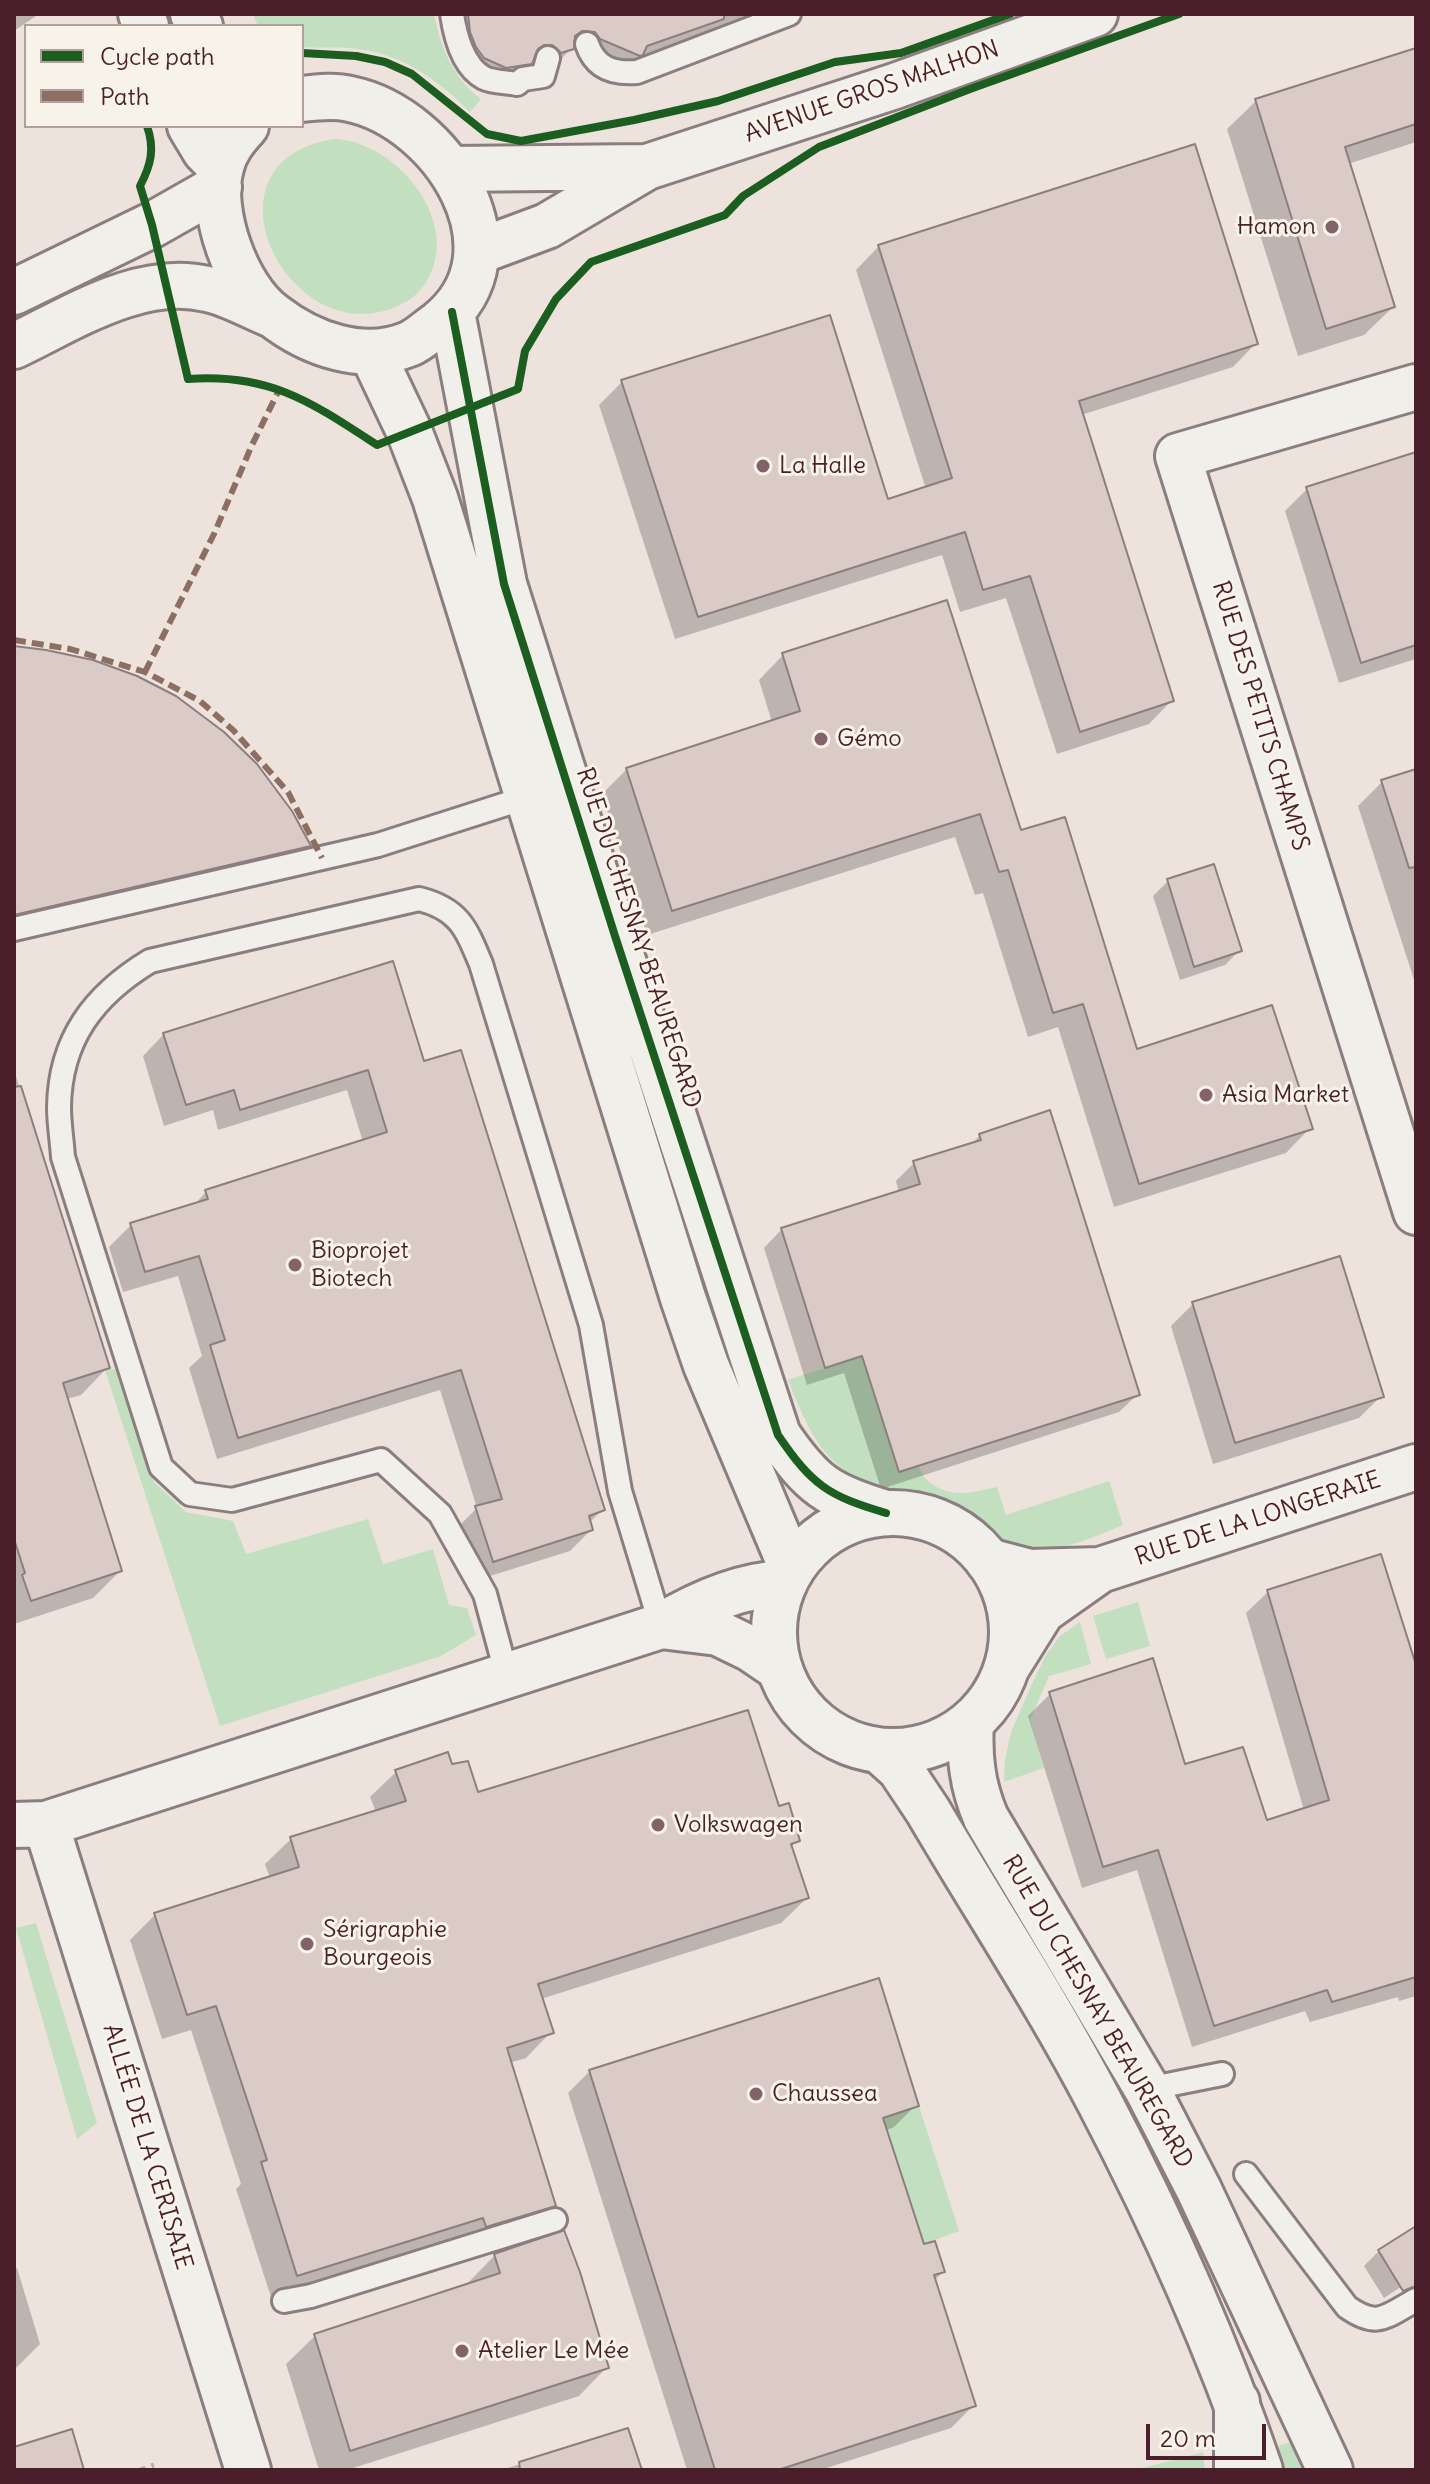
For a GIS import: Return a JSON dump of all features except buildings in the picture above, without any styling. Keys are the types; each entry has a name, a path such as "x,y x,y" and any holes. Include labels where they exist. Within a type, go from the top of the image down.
{"main road":[{"name":"AVENUE GROS MALHON","path":"477,252 547,226 647,167 895,86 1095,14"},
{"path":"14,346 111,300 138,291 166,287 209,289 271,314 336,348 372,353 410,344 452,312 474,272 477,252 472,209 451,169 407,128 378,108 350,98 308,95"},
{"path":"191,128 220,177"},
{"path":"244,128 233,140 220,177 220,217 230,252 244,282 271,314"},
{"name":"AVENUE GROS MALHON","path":"451,169 647,167"},
{"path":"14,292 152,225 220,177"},
{"name":"RUE DU CHESNAY BEAUREGARD","path":"452,312 504,584 624,965 778,1435 795,1461 816,1482 845,1501 886,1513"},
{"path":"372,353 409,431 435,498 701,1352 788,1576"},
{"name":"RUE DES PETITS CHAMPS","path":"1416,387 1178,456 1416,1212"},
{"name":"RUE DE LA LONGERAIE","path":"988,1561 1030,1572 1100,1570 1416,1467"},
{"path":"886,1513 915,1515 943,1524 968,1540 988,1561 1006,1594 1012,1631 1007,1667 993,1697 971,1722 951,1737 905,1751 880,1751 847,1743 818,1725 794,1699 779,1668 774,1625 788,1576 810,1547 832,1530 858,1518 886,1513"},
{"name":"RUE DE LA LONGERAIE","path":"1007,1667 1042,1611 1100,1570"},
{"name":"ALLÉE DE LA CERISAIE","path":"248,2470 30,1825 661,1626 693,1608 746,1587 788,1576"},
{"name":"ALLÉE DE LA CERISAIE","path":"661,1626 718,1633 751,1649 779,1668"},
{"name":"RUE DU CHESNAY BEAUREGARD","path":"971,1722 971,1766 975,1791 986,1818 1147,2089 1199,2190 1330,2470"},
{"name":"RUE DU CHESNAY BEAUREGARD","path":"880,1751 900,1769 928,1811 1100,2102 1180,2267 1237,2402 1260,2470"},
{"path":"1237,2402 1237,2470"}],"lane":[{"path":"587,44 591,56 605,68 618,74 637,72 789,14"},
{"path":"464,36 483,78 497,73 517,84 524,72 543,76 548,58"},
{"path":"14,929 378,845 528,797"},
{"path":"507,1676 485,1594 440,1514 381,1460 232,1500 190,1494 161,1467 63,1157 59,1107 64,1066 85,1016 119,980 150,961 419,899 436,903 451,912 466,929 481,964 591,1325 620,1491 661,1626"},
{"path":"1147,2089 1222,2074"},
{"path":"1246,2174 1347,2307 1365,2320 1381,2319 1416,2300"},
{"path":"284,2301 311,2296 555,2220"}],"path":[{"path":"140,2470 154,2465"}],"green space":[{"path":"253,14 434,14 440,39 456,72 481,99 470,112 433,80 405,63 358,49 304,47 304,24 257,24"},
{"path":"334,139 358,143 380,154 401,170 418,190 430,212 437,236 435,261 425,284 411,298 387,310 344,312 311,297 286,272 269,242 263,209 270,178 293,153"},
{"path":"862,1356 924,1477 932,1484 958,1493 997,1487 1006,1515 1109,1481 1123,1525 1068,1546 1023,1550 1012,1546 957,1507 870,1484 852,1475 824,1451 805,1419 788,1380"},
{"path":"115,1369 154,1482 186,1512 233,1521 246,1554 368,1519 383,1564 433,1549 449,1605 467,1608 476,1635 441,1656 220,1726 105,1370"},
{"path":"1138,1602 1150,1646 1106,1659 1093,1616"},
{"path":"1080,1622 1091,1664 1049,1676 1030,1720 1044,1768 1004,1782 1011,1732 1031,1686 1046,1655 1060,1636"},
{"path":"36,1923 97,2123 77,2139 16,1928"},
{"path":"919,2106 959,2231 924,2244 883,2118"},
{"path":"1280,2445 1295,2445 1307,2470 1283,2470 1277,2451"},
{"path":"1203,2452 1205,2470 1135,2470"}],"marked path":[{"path":"145,672 214,534 280,388"},
{"path":"14,640 70,649 145,672 200,701 233,730 288,792 322,858"}],"cycle path":[{"path":"304,53 356,56 385,62 412,74 487,134 521,141 718,101 835,62 901,53 1010,14"},
{"path":"148,128 151,157 140,186 188,379 217,378 266,386 310,404 377,445 518,389 525,351 556,299 591,262 725,215 743,196 819,147 1179,14"},
{"path":"452,312 504,584 778,1435 801,1466 823,1486 849,1501 886,1513"}],"place":[{"name":"Hamon","path":"1332,227"},
{"name":"La Halle","path":"763,466"},
{"name":"Gémo","path":"821,739"},
{"name":"Asia Market","path":"1206,1095"},
{"name":"Bioprojet Biotech","path":"295,1265"},
{"name":"Volkswagen","path":"658,1825"},
{"name":"Sérigraphie Bourgeois","path":"307,1944"},
{"name":"Chaussea","path":"756,2094"},
{"name":"Atelier Le Mée","path":"462,2351"}]}
